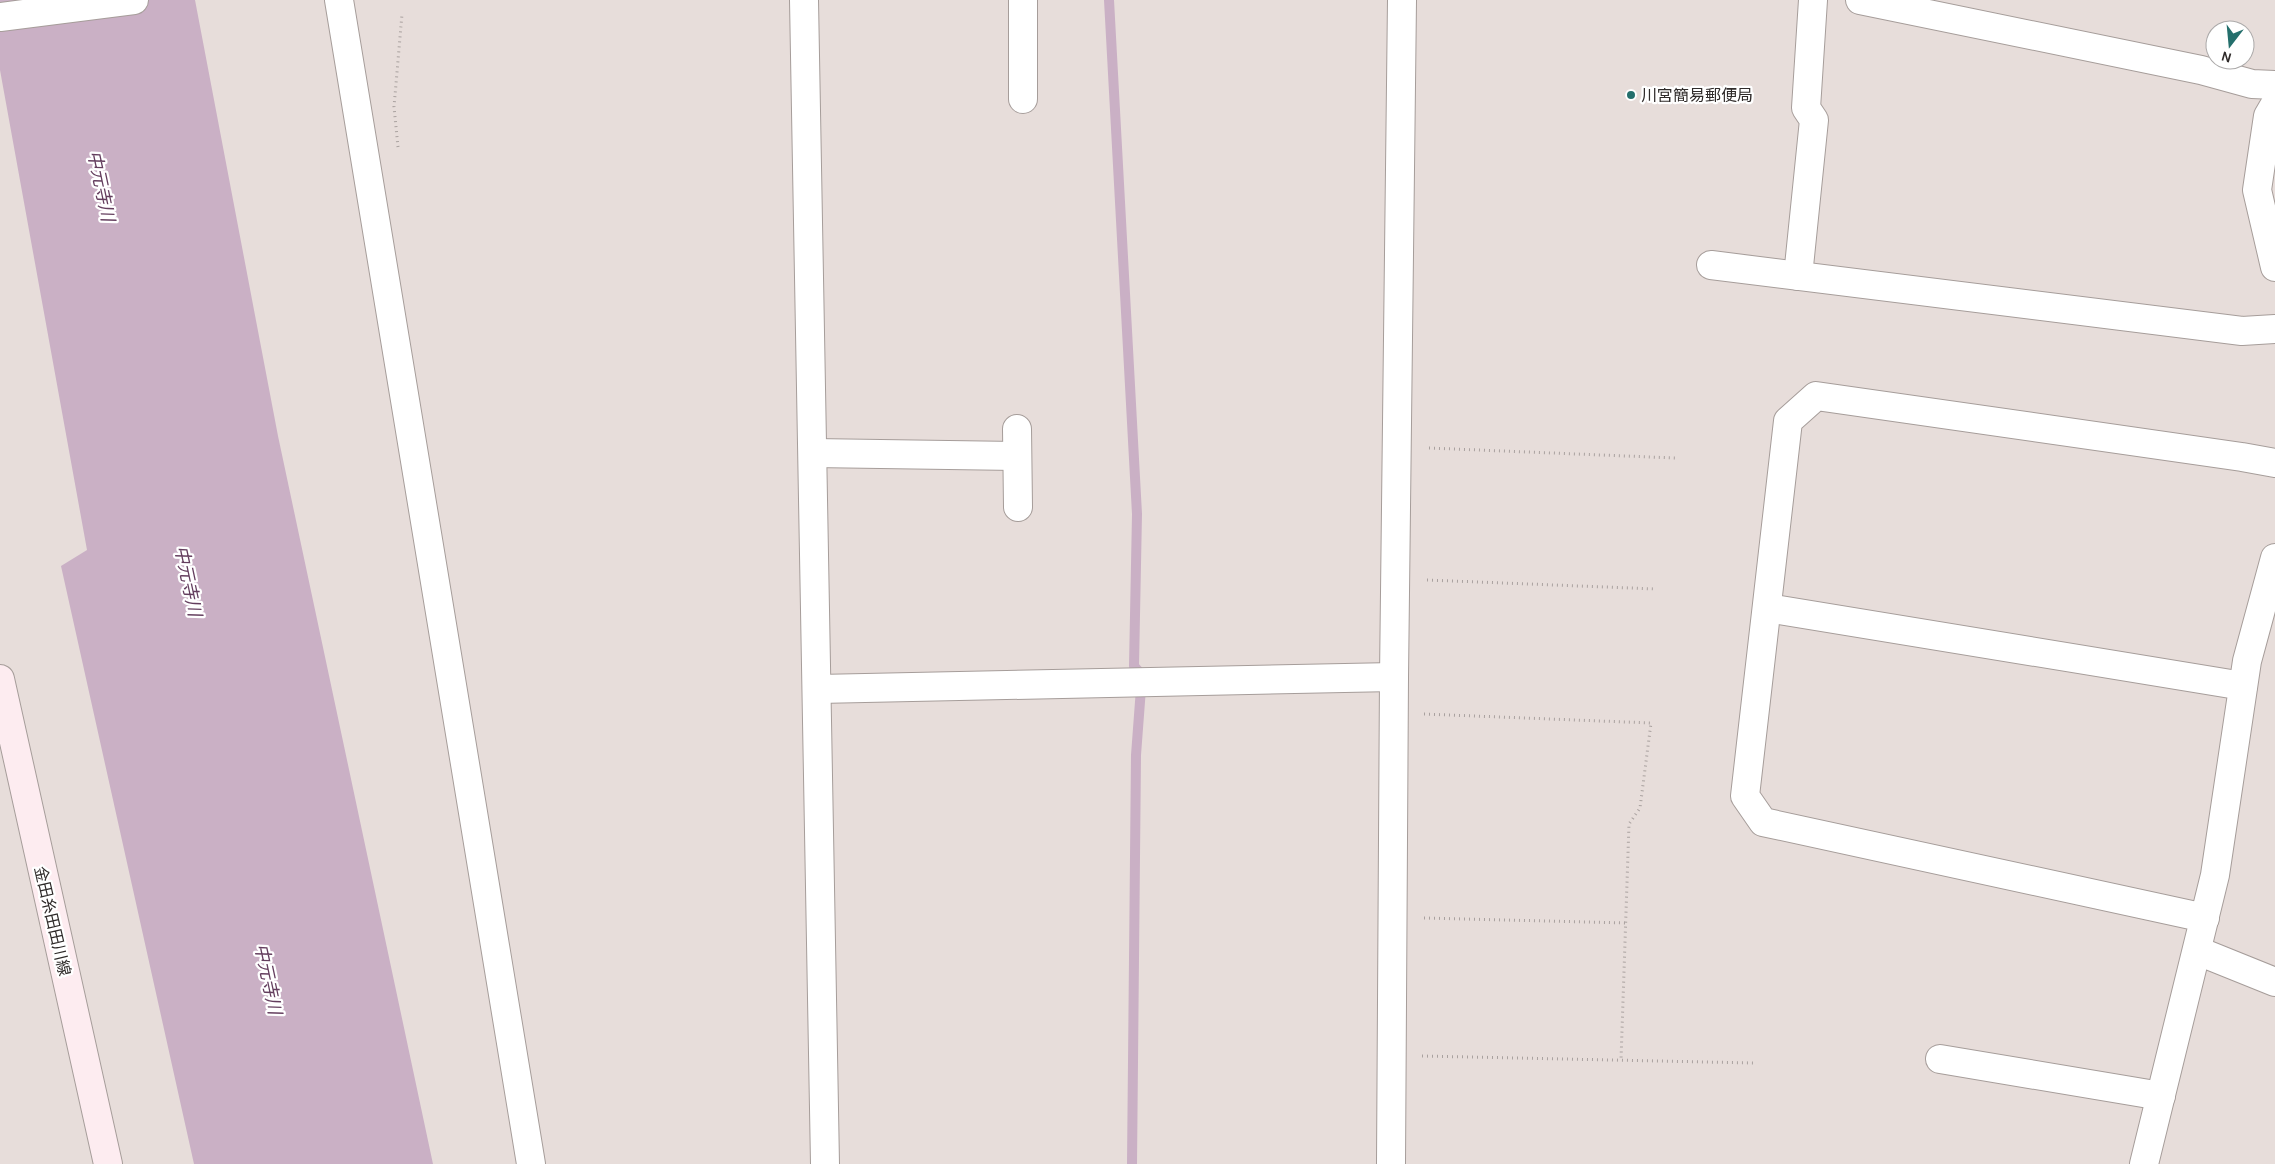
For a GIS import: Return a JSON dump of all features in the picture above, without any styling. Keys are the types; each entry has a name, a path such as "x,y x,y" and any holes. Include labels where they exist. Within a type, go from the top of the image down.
{"main road":[{"name":"金田糸田田川線","path":"0,678 5,728 108,1164"}],"street":[{"path":"0,17 134,0"},
{"path":"339,0 530,1164"},
{"path":"804,0 818,689 825,1164"},
{"path":"1023,0 1023,99"},
{"path":"1391,1164 1393,713 1402,0"},
{"path":"1798,276 1814,120 1806,108 1813,0"},
{"path":"1860,0 2201,70 2252,84 2275,85"},
{"path":"2275,104 2268,116 2258,190 2275,267"},
{"path":"1711,265 2242,331 2275,329"},
{"path":"2205,918 1763,822 1745,796 1788,421 1816,396 2275,463"},
{"path":"1017,429 1018,507"},
{"path":"813,453 1016,456"},
{"path":"2144,1164 2198,952 2215,875 2247,661 2275,558"},
{"path":"1767,608 2243,686"},
{"path":"818,689 1394,677"},
{"path":"2198,952 2275,982"},
{"path":"1940,1058 2162,1096"}],"path":[{"path":"399,156 394,107 402,14"},
{"path":"1397,446 1675,458"},
{"path":"1395,579 1656,589"},
{"path":"1393,713 1651,723 1640,808 1629,824 1621,1060"},
{"path":"1392,917 1626,923"},
{"path":"1391,1055 1753,1063"}],"water":[{"name":"中元寺川","path":"0,0 195,0 278,436 433,1164 194,1164 61,566 87,550 0,70"}],"waterway":[{"path":"1109,0 1137,514 1134,666 1142,675 1136,755 1132,1164"}],"place":[{"name":"川宮簡易郵便局","path":"1631,95"}]}
